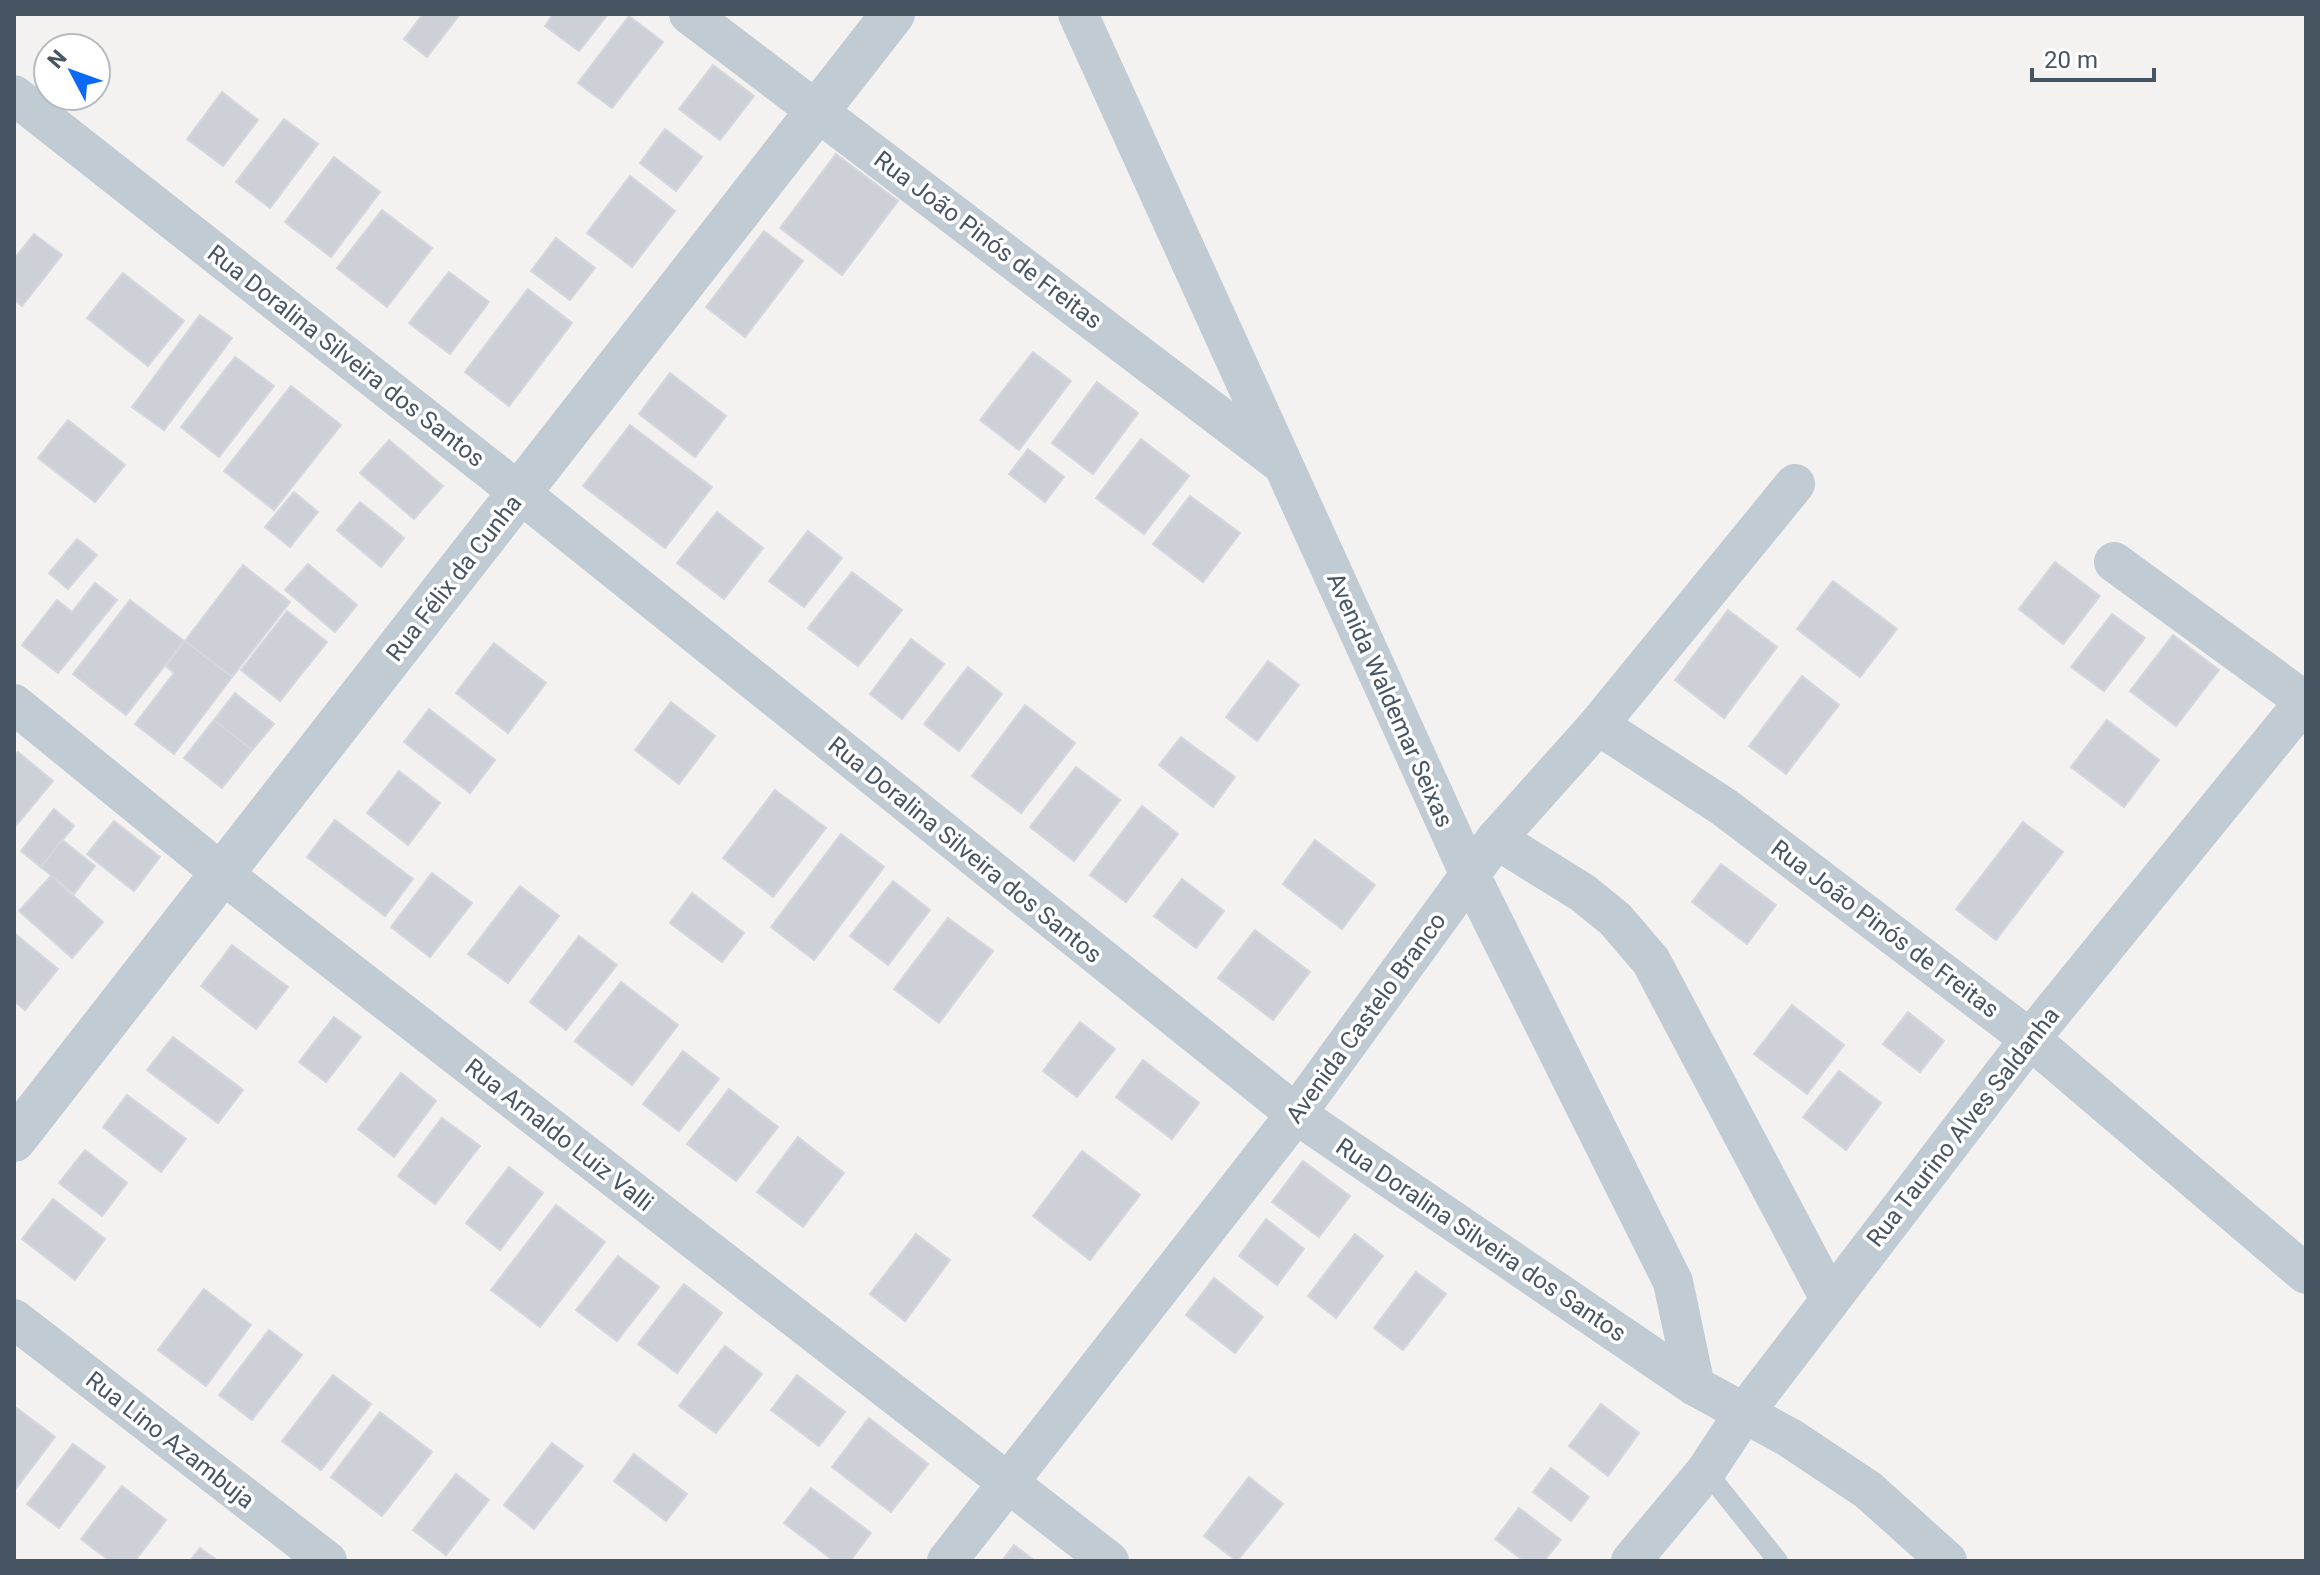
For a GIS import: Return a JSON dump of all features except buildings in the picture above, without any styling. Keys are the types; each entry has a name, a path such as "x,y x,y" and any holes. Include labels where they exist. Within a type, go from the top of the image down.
{"street":[{"name":"Rua João Pinós de Freitas","path":"689,14 1285,466"},
{"name":"Rua Félix da Cunha","path":"14,1140 224,875 893,14"},
{"name":"Avenida Waldemar Seixas","path":"1078,14 1470,875 1673,1282 1695,1386"},
{"name":"Rua Doralina Silveira dos Santos","path":"14,95 520,493 1296,1114 1695,1386 1790,1438 1868,1490 1947,1561"},
{"name":"Avenida Castelo Branco","path":"947,1561 1296,1114 1496,839 1598,725 1795,484"},
{"path":"2114,562 2306,701"},
{"name":"Rua Taurino Alves Saldanha","path":"1631,1561 1706,1471 1744,1413 2030,1039 2306,701"},
{"name":"Rua Arnaldo Luiz Valli","path":"14,704 224,875 1109,1561"},
{"name":"Rua João Pinós de Freitas","path":"1598,725 1724,807 2030,1039 2306,1274"},
{"path":"1496,839 1583,893 1615,919 1651,961 1830,1299"},
{"name":"Rua Lino Azambuja","path":"14,1319 327,1561"}],"lane":[{"path":"1706,1471 1778,1561"}]}
